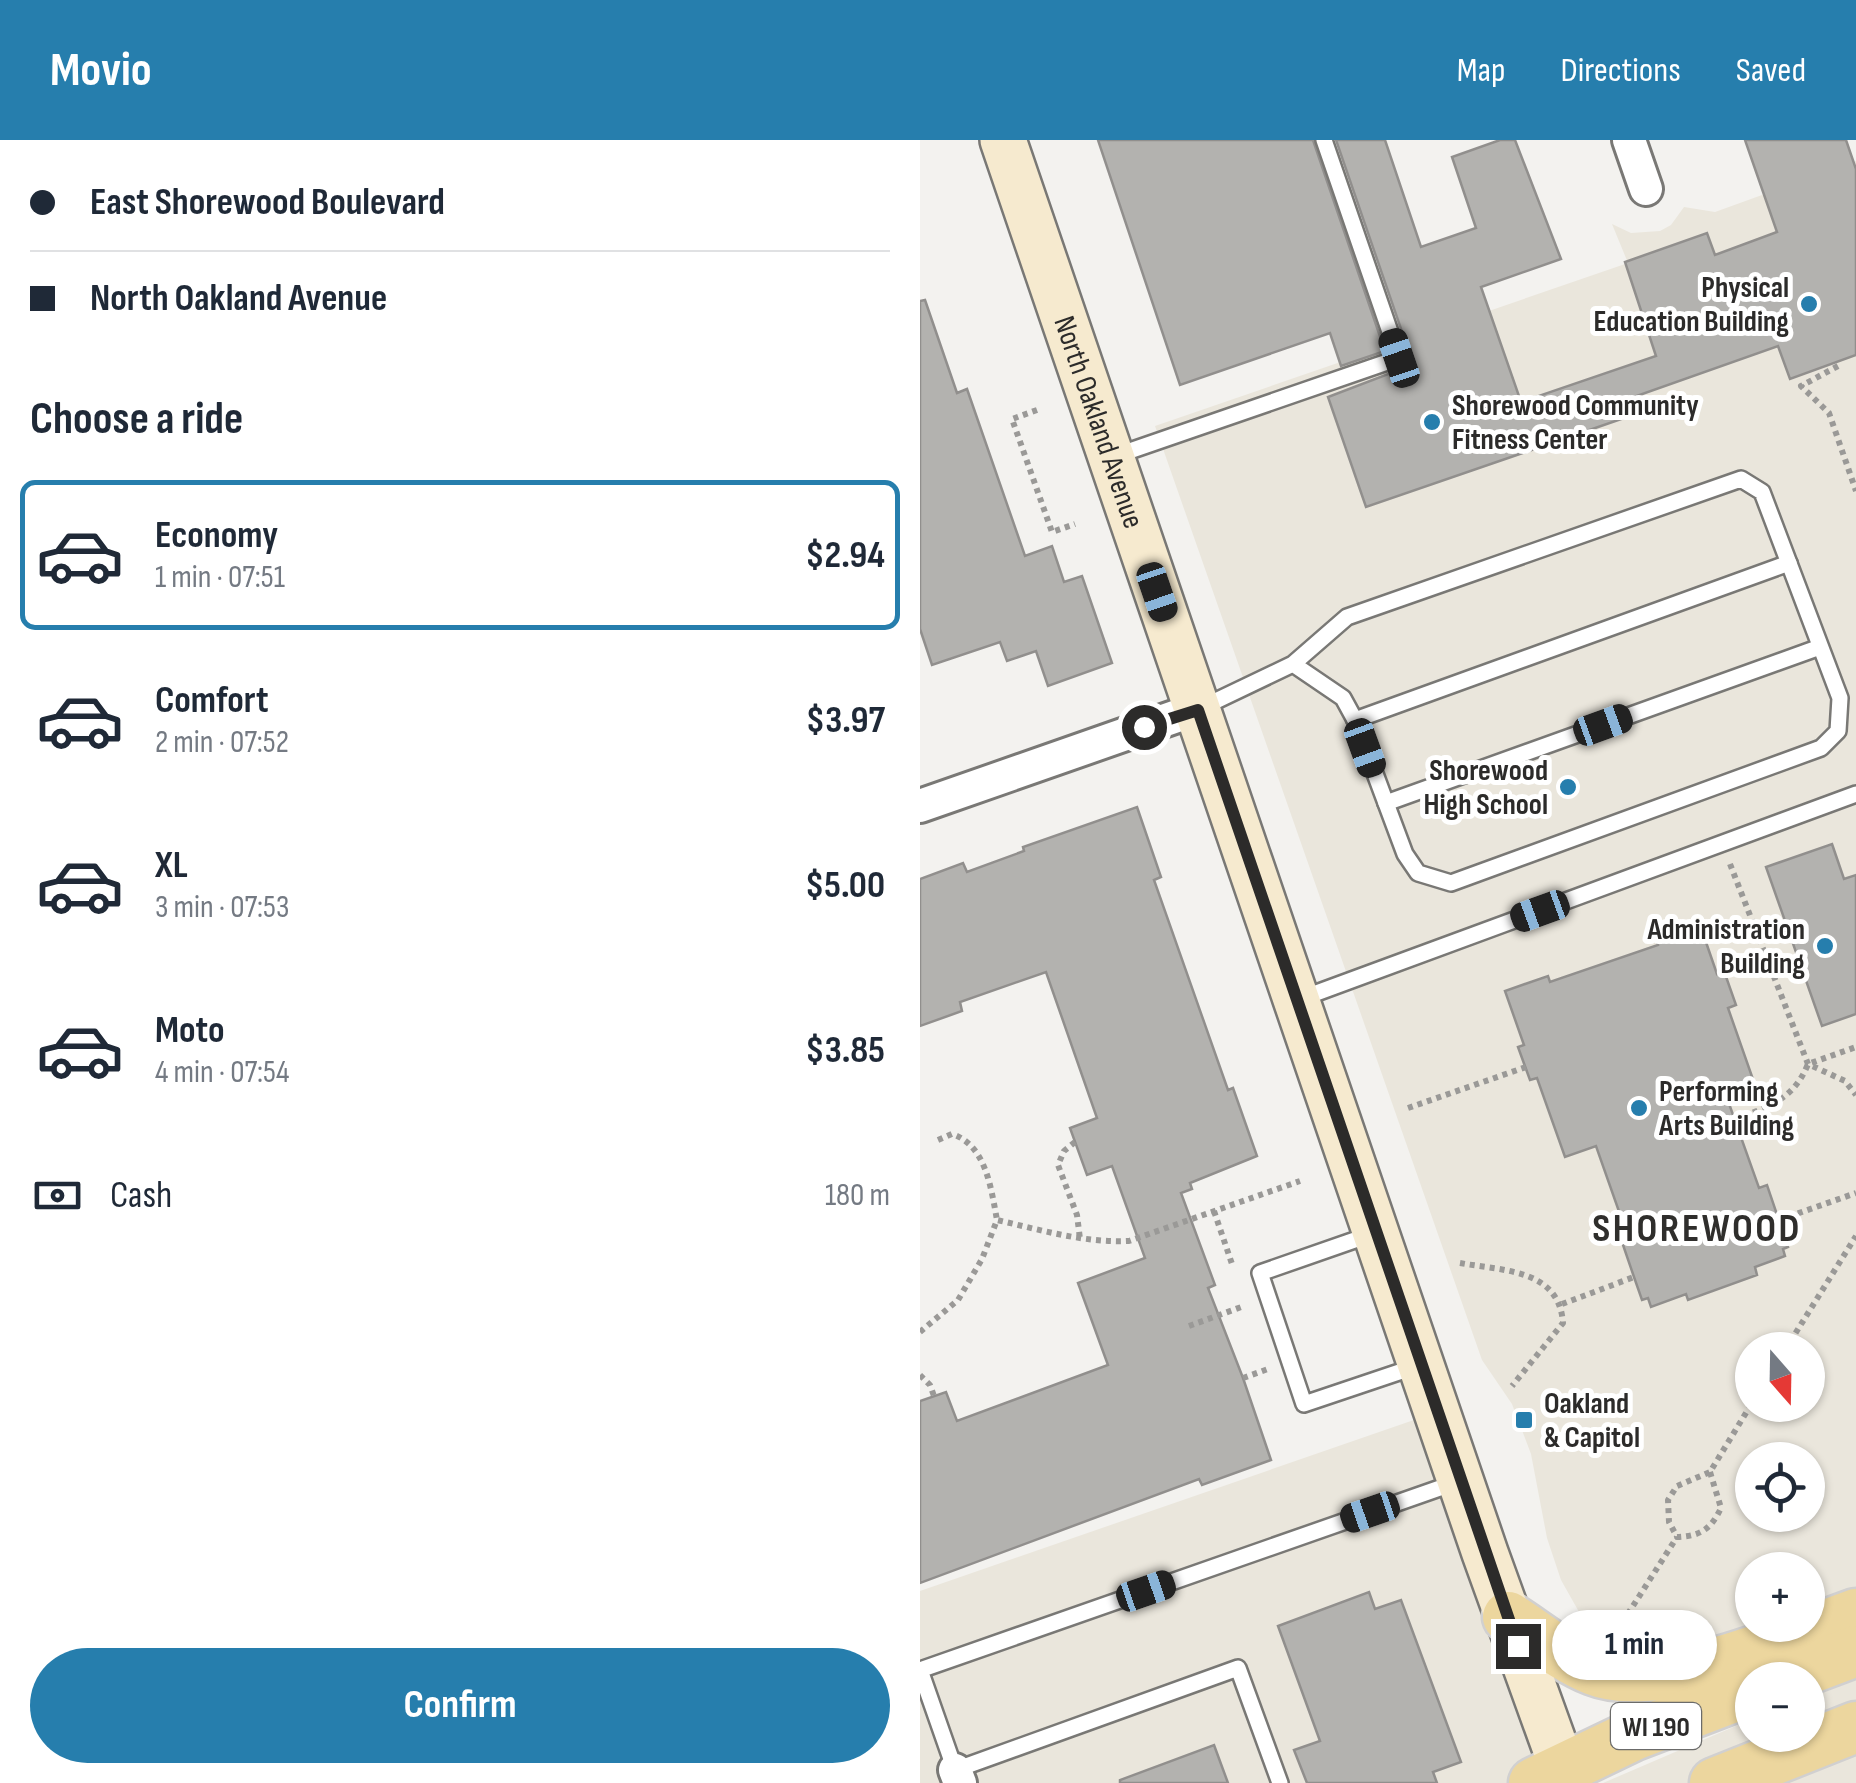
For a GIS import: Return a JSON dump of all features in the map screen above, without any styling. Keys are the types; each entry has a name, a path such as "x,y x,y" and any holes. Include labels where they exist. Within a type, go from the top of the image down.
{"main road":[{"name":"North Oakland Avenue","path":"1003,140 1508,1617 1555,1778"},
{"path":"1508,1617 1596,1671 1636,1675 1678,1672 1722,1662 1856,1614"},
{"path":"1825,1663 1856,1651"},
{"name":"WI 190","path":"1555,1778 1634,1734 1735,1696"},
{"name":"WI 190","path":"1715,1783 1856,1726"}],"street":[{"path":"1629,140 1646,189"},
{"path":"920,806 1198,710"}],"lane":[{"path":"1111,457 1399,358 1324,140"},
{"path":"1198,710 1293,664 1347,617 1741,479 1762,492 1840,698 1838,731 1821,748 1451,883 1418,873 1405,854 1344,698 1293,664"},
{"path":"1355,720 1789,564"},
{"path":"1386,803 1820,647"},
{"path":"1296,1000 1856,794"},
{"path":"1376,1233 1260,1273 1304,1404 1421,1364"},
{"path":"1280,1783 1238,1668 958,1776 920,1670 1461,1481"}],"path":[{"path":"1838,366 1802,386 1828,413 1856,491"},
{"path":"1036,410 1012,419 1052,532 1076,524"},
{"path":"1726,854 1808,1064 1802,1080 1778,1103 1734,1119"},
{"path":"1808,1064 1856,1047"},
{"path":"1808,1064 1845,1081 1856,1095"},
{"path":"1408,1108 1526,1067"},
{"path":"920,1332 958,1300 982,1260 998,1220 977,1151 965,1138 952,1134 938,1140"},
{"path":"1075,1142 1064,1151 1058,1165 1076,1214 1080,1238"},
{"path":"998,1220 1103,1242 1130,1241 1300,1182"},
{"path":"1778,1220 1856,1192"},
{"path":"1214,1211 1233,1268"},
{"path":"1796,1332 1856,1236"},
{"path":"1460,1262 1536,1279 1553,1288 1562,1304 1564,1323 1512,1386"},
{"path":"1562,1304 1634,1278"},
{"path":"1189,1326 1246,1305"},
{"path":"920,1375 934,1396"},
{"path":"1678,1537 1668,1522 1668,1500 1677,1486 1710,1472 1740,1422"},
{"path":"1678,1537 1695,1536 1712,1525 1721,1508 1710,1472"},
{"path":"1617,1632 1678,1537"}],"shaded area":[{"name":"Shorewood High School","path":"1856,161 1856,1597 1825,1609 1825,1552 1735,1552 1735,1639 1704,1649 1629,1653 1607,1647 1592,1635 1561,1580 1547,1538 1531,1454 1512,1404 1482,1360 1155,426 1628,263 1612,224 1631,233 1660,231 1671,225 1684,207 1715,212"},
{"path":"1437,1412 1568,1783 920,1783 920,1591"},
{"path":"1856,1679 1856,1783 1603,1783 1735,1726 1735,1752 1825,1752 1825,1691"}],"building":[{"path":"1098,140 1313,140 1385,351 1341,366 1330,333 1180,385"},
{"path":"1336,140 1385,140 1421,247 1476,228 1452,157 1500,140 1515,140 1561,259 1481,287 1521,402 1656,356 1625,262 1707,233 1715,255 1777,232 1745,140 1846,140 1856,169 1856,355 1790,379 1778,346 1628,399 1633,415 1366,507 1328,397 1404,368 1410,355"},
{"path":"925,300 957,393 967,389 1025,556 1052,546 1064,582 1082,576 1112,663 1048,686 1036,651 1007,661 1000,642 932,665 920,629 920,301"},
{"path":"1137,807 1161,877 1154,880 1228,1090 1233,1088 1257,1156 1190,1183 1192,1189 1181,1193 1215,1285 1208,1288 1271,1460 1202,1485 1199,1479 920,1583 920,1401 946,1392 957,1421 1108,1365 1078,1283 1145,1258 1112,1166 1087,1175 1070,1128 1097,1118 1046,972 960,1002 962,1011 920,1026 920,879 963,863 967,872 1024,851 1023,847"},
{"name":"Administration Building","path":"1832,844 1844,879 1856,875 1856,1014 1822,1026 1766,867"},
{"name":"Performing Arts Building","path":"1699,922 1717,974 1724,971 1736,1005 1728,1008 1756,1088 1727,1098 1759,1188 1767,1185 1788,1247 1783,1249 1785,1256 1755,1267 1757,1275 1688,1300 1686,1294 1651,1307 1648,1298 1642,1300 1621,1239 1628,1237 1596,1146 1565,1157 1537,1078 1530,1080 1518,1047 1524,1045 1505,991 1548,976 1550,982 1658,945 1656,937"},
{"path":"1369,1592 1375,1609 1401,1600 1461,1762 1433,1772 1437,1783 1307,1783 1294,1750 1320,1741 1278,1626"},
{"path":"1214,1745 1228,1783 1120,1783 1120,1780"}],"place":[{"name":"Physical Education Building","path":"1809,304"},
{"name":"Shorewood Community Fitness Center","path":"1432,422"},
{"name":"Shorewood High School","path":"1568,787"},
{"name":"Administration Building","path":"1825,946"},
{"name":"Performing Arts Building","path":"1639,1108"},
{"name":"Oakland & Capitol","path":"1524,1420"}],"district":[{"name":"SHOREWOOD","path":"1697,1227"}],"route":[{"path":"1144,727 1198,710 1518,1646"}]}
